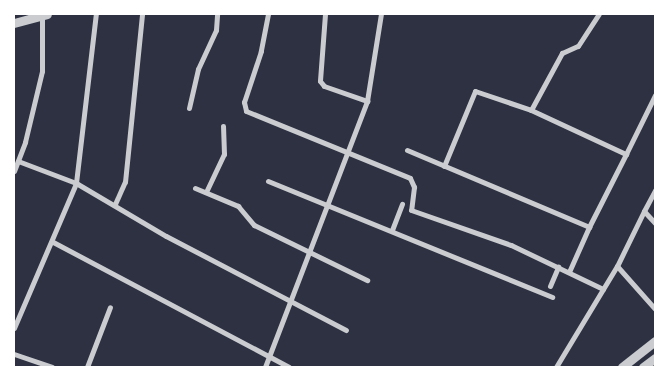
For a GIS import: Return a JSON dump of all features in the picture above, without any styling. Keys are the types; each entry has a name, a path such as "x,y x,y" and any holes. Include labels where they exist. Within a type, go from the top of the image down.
{"street":[{"path":"14,328 53,242 76,183 96,14"},
{"path":"115,204 126,182 142,14"},
{"path":"189,108 198,69 216,30 217,14"},
{"path":"268,14 261,51 244,102 246,111 410,178 414,187 411,210 511,245 603,289"},
{"path":"325,14 320,81 324,86 367,101"},
{"path":"265,367 367,101 381,14"},
{"path":"530,110 562,53 578,46 599,14"},
{"path":"14,171 42,71 44,15 15,20"},
{"path":"444,166 474,91 530,110 626,154"},
{"path":"569,272 589,227 655,95"},
{"path":"206,192 224,154 223,126"},
{"path":"407,150 589,227"},
{"path":"18,161 76,183 115,204 166,236 346,330"},
{"path":"268,181 328,203 552,297"},
{"path":"195,188 238,206 254,225 310,250 367,280"},
{"path":"556,367 617,266 655,190"},
{"path":"392,230 402,204"},
{"path":"644,211 655,223"},
{"path":"53,242 289,367"},
{"path":"617,266 655,309"},
{"path":"550,286 558,267"},
{"path":"87,367 110,307"},
{"path":"622,367 655,341"},
{"path":"14,354 52,367"},
{"path":"643,367 655,358"}]}
